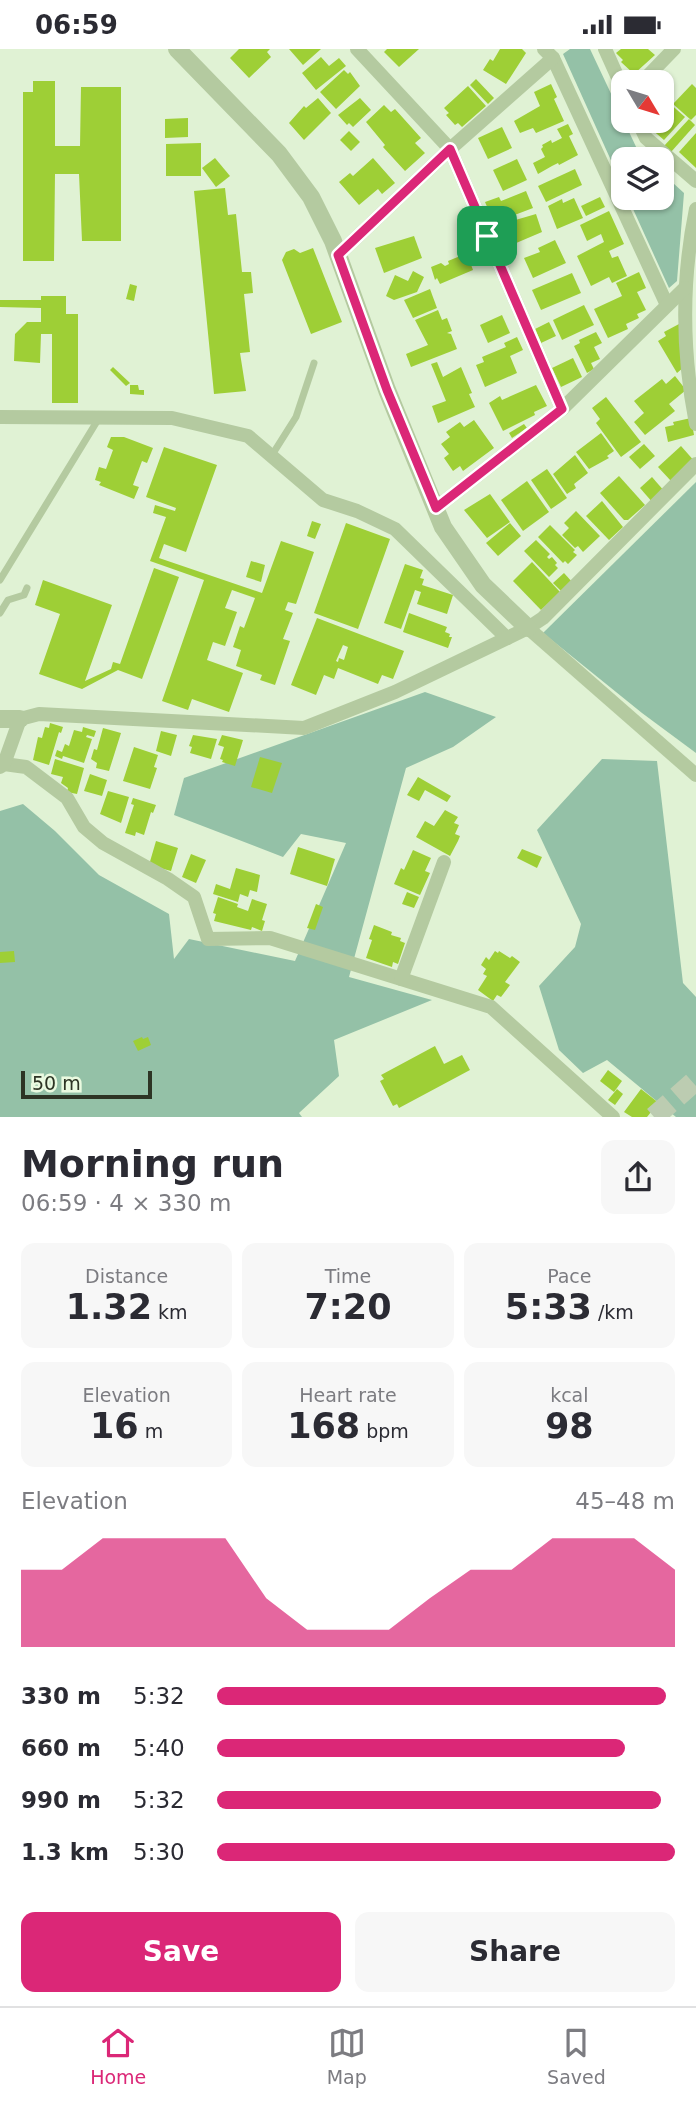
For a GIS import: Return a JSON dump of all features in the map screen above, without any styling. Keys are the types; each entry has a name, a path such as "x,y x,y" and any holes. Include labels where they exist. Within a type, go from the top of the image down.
{"street":[{"path":"177,49 279,154 311,197 338,255 387,390 443,527 483,585 528,628 696,775"},
{"path":"357,49 450,149 562,409"},
{"path":"606,49 615,70"},
{"path":"654,70 674,49"},
{"path":"338,255 548,53 667,305"},
{"path":"644,133 696,181"},
{"path":"696,209 688,245 684,307 688,381 696,424"},
{"path":"436,508 562,409 685,288"},
{"path":"0,417 172,418 248,436 323,500 356,511 395,529 507,638"},
{"path":"0,719 20,719 39,714 304,728 395,692 528,628 543,618 696,464"},
{"path":"20,719 2,765 26,767 67,798 84,827 103,843 168,879 194,897 208,939 270,938 491,1007 613,1117"},
{"path":"401,979 444,862"}],"lane":[{"path":"272,455 296,417 314,363"},
{"path":"0,580 99,418"},
{"path":"0,613 8,600 24,595 27,588"}],"green space":[{"path":"570,49 590,49 611,94 611,133 630,133 636,147 611,147 611,160 563,54"},
{"path":"674,184 684,193 677,281 669,288 633,210 674,210"},
{"path":"696,482 696,753 543,633"},
{"path":"425,692 496,717 453,747 406,768 349,977 432,1000 334,1040 339,1076 299,1113 302,1117 0,1117 0,811 23,804 55,831 99,875 169,914 174,959 189,939 295,961 346,843 301,834 283,857 174,815 184,778"},
{"path":"602,759 657,761 683,983 696,997 696,1117 676,1117 607,1060 583,1073 559,1050 539,986 575,947 581,924 537,830"}],"building":[{"path":"239,49 270,49 267,52 271,57 249,78 230,58"},
{"path":"289,49 321,49 303,65"},
{"path":"387,49 419,49 399,67 384,52"},
{"path":"500,49 522,49 526,53 506,84 483,70 490,59 493,61"},
{"path":"621,49 648,49 655,55 638,70 630,70 616,53"},
{"path":"321,57 329,66 339,58 346,66 316,90 302,73"},
{"path":"344,70 348,74 350,72 360,86 336,109 320,92"},
{"path":"476,79 494,98 488,104 470,85"},
{"path":"33,81 55,81 55,146 80,146 81,87 121,87 121,241 82,241 79,174 55,174 54,261 23,261 23,92 33,92"},
{"path":"551,84 557,97 554,99 564,121 536,133 533,128 520,133 514,121 540,106 534,92"},
{"path":"692,84 696,88 696,115 691,120 674,103"},
{"path":"468,86 486,106 462,127 458,123 455,125 446,115 449,113 444,108"},
{"path":"318,98 331,113 304,140 289,123 304,106 306,108"},
{"path":"360,98 371,110 353,127 349,123 347,125 338,115"},
{"path":"384,105 391,112 395,109 421,138 415,143 425,153 405,171 383,147 385,145 366,122"},
{"path":"674,107 685,117 674,129"},
{"path":"188,118 188,137 165,138 165,119"},
{"path":"689,119 695,125 674,149 664,146"},
{"path":"568,124 573,134 569,136 578,155 538,174 533,163 545,157 542,145 562,138 557,129"},
{"path":"502,127 512,148 488,159 478,138"},
{"path":"349,131 360,142 351,151 340,140"},
{"path":"656,133 670,133 664,140"},
{"path":"696,133 696,168 679,152"},
{"path":"201,143 201,176 166,176 166,144"},
{"path":"215,158 230,176 216,187 202,168"},
{"path":"373,158 395,183 382,194 378,189 359,205 339,182 350,173 353,176"},
{"path":"517,159 527,180 503,191 493,170"},
{"path":"575,169 582,185 546,202 538,186"},
{"path":"225,188 228,215 236,214 242,272 251,272 253,293 244,294 250,352 240,353 246,391 214,394 194,191"},
{"path":"526,191 533,208 494,223 485,202 499,197 501,201"},
{"path":"600,197 605,207 586,216 581,206"},
{"path":"574,198 583,218 557,229 548,206 562,199 563,203"},
{"path":"609,211 624,244 609,251 612,258 618,256 627,276 612,283 609,277 591,286 577,256 604,242 601,234 587,241 580,225"},
{"path":"536,214 542,232 502,249 497,235 513,225 512,221"},
{"path":"414,236 422,258 384,273 375,248"},
{"path":"555,240 566,263 533,278 524,258 540,252 538,248"},
{"path":"477,244 484,258 470,262 473,270 440,284 437,278 435,280 431,267 441,263 445,266 449,264 448,261 465,254 463,250"},
{"path":"313,248 342,322 311,334 282,260 286,252 294,249 300,253"},
{"path":"413,271 424,277 417,292 394,300 386,296 395,275 408,281"},
{"path":"639,272 646,288 637,292 646,310 637,314 639,318 626,324 628,329 608,338 594,309 622,296 616,283"},
{"path":"572,273 581,293 541,310 532,290"},
{"path":"130,284 137,286 134,301 126,299"},
{"path":"430,289 437,308 413,318 404,300"},
{"path":"41,296 66,296 66,314 78,314 78,403 52,403 52,334 41,334 40,363 14,361 15,334 27,322 41,322 41,308 0,307 0,300 41,300"},
{"path":"584,305 594,325 562,340 553,320"},
{"path":"438,310 442,320 447,318 452,331 447,333 451,334 457,349 411,367 406,354 428,345 415,320"},
{"path":"502,315 510,333 488,343 480,325"},
{"path":"549,322 556,336 541,343 535,329"},
{"path":"679,324 684,367 677,373 658,341 666,336 664,332"},
{"path":"596,332 602,343 594,347 600,359 591,363 594,369 587,373 574,346 580,343 579,340"},
{"path":"517,337 523,350 510,356 517,373 485,387 476,365 484,362 482,357 506,347 504,343"},
{"path":"573,358 582,377 561,387 552,368"},
{"path":"437,362 443,377 461,367 475,407 438,423 432,406 446,401 431,364"},
{"path":"113,367 130,383 126,386 110,370"},
{"path":"675,376 686,390 669,404 675,411 645,435 634,422 644,413 634,401 662,379 666,384"},
{"path":"130,385 138,385 139,390 144,390 144,395 130,394"},
{"path":"536,385 547,406 503,431 489,403 500,396 502,400"},
{"path":"606,397 641,442 621,457 596,423 600,419 592,408"},
{"path":"691,418 694,435 668,442 665,427 674,425 673,422"},
{"path":"474,420 494,448 463,471 460,466 453,471 444,458 449,454 441,444 450,437 446,432 460,422 464,427"},
{"path":"524,424 527,428 512,438 509,433"},
{"path":"601,433 614,451 607,456 609,458 589,469 576,452"},
{"path":"111,437 124,437 153,448 147,463 142,461 133,485 139,487 134,499 99,485 101,482 95,480 99,467 106,469 113,450 107,447"},
{"path":"644,444 655,456 640,469 629,457"},
{"path":"681,446 696,463 671,481 658,467"},
{"path":"164,447 217,465 186,552 164,544 159,558 262,593 281,541 314,552 296,604 288,602 285,610 293,613 283,639 290,641 275,685 260,680 262,675 236,666 241,650 233,647 240,626 244,628 255,598 232,590 225,608 237,612 225,646 213,642 207,660 243,673 229,712 192,699 188,710 162,701 204,580 150,561 166,517 153,513 155,505 175,511 176,508 146,497"},
{"path":"575,455 588,473 574,484 576,488 567,494 553,474"},
{"path":"547,469 567,498 551,509 531,480"},
{"path":"619,476 645,505 628,520 624,520 600,493"},
{"path":"652,477 665,492 653,503 640,488"},
{"path":"527,481 549,512 523,531 501,500"},
{"path":"490,494 510,522 487,538 464,510"},
{"path":"602,501 623,527 609,540 586,516"},
{"path":"576,511 600,536 583,552 562,535 569,528 564,523"},
{"path":"312,521 321,524 315,539 307,536"},
{"path":"346,523 390,539 358,629 314,613"},
{"path":"510,523 521,536 498,556 486,543"},
{"path":"550,525 575,550 573,552 577,555 568,564 565,561 563,563 538,537"},
{"path":"536,540 550,554 547,557 552,557 557,563 555,565 558,568 549,577 524,551"},
{"path":"251,561 265,565 261,582 246,577"},
{"path":"532,562 560,592 541,610 513,581"},
{"path":"405,564 423,570 420,578 424,579 422,585 453,595 447,614 417,604 421,592 415,590 401,629 384,623"},
{"path":"154,568 179,577 142,679 118,670 82,689 39,674 60,614 35,605 43,580 112,605 85,681 111,669 113,662 120,664"},
{"path":"564,573 573,583 563,593 553,583"},
{"path":"409,613 447,627 445,632 452,637 448,648 403,632"},
{"path":"317,618 404,651 393,679 382,675 378,684 338,668 334,679 324,675 316,695 291,685","holes":["343,645 348,647 344,660 339,658 338,662 336,661"]},
{"path":"50,723 63,727 49,765 33,760 38,737 42,738 45,727 49,728"},
{"path":"83,727 96,731 94,737 86,737 92,739 84,763 55,756 57,750 62,752 65,744 69,746 74,730 82,732"},
{"path":"103,728 121,733 109,771 96,768 97,763 91,759 94,749 97,750"},
{"path":"161,731 177,735 171,756 156,751"},
{"path":"193,735 217,739 211,759 190,753 192,747 189,746"},
{"path":"222,735 243,740 235,766 220,759 224,747 218,745"},
{"path":"134,747 158,755 150,789 123,781"},
{"path":"260,757 282,763 272,793 251,787"},
{"path":"55,759 84,768 77,794 67,792 68,788 61,783 63,777 51,774"},
{"path":"90,774 107,780 102,796 84,791"},
{"path":"418,777 451,796 447,802 425,790 419,801 407,795"},
{"path":"108,791 129,797 121,823 100,814"},
{"path":"133,798 156,805 144,835 136,832 135,836 125,833 134,805 131,804"},
{"path":"445,810 458,817 454,823 459,825 455,834 460,836 450,856 416,837 425,821 434,826"},
{"path":"156,841 178,848 171,871 149,865"},
{"path":"298,847 335,859 327,886 290,874"},
{"path":"522,849 542,857 537,868 517,858"},
{"path":"413,850 431,858 425,871 430,873 420,895 394,884"},
{"path":"191,854 206,860 196,883 182,877"},
{"path":"236,868 260,875 257,892 250,890 248,897 240,894 238,902 213,894 216,884 230,889"},
{"path":"407,892 419,897 414,908 402,904"},
{"path":"218,897 238,904 237,907 248,911 252,899 267,904 262,931 214,921 216,914 213,913"},
{"path":"316,904 323,907 315,930 307,928"},
{"path":"374,925 392,932 391,935 401,938 400,941 405,943 398,964 393,962 392,967 366,958"},
{"path":"14,951 15,962 0,963 0,952"},
{"path":"495,951 510,958 512,956 520,962 505,982 510,985 501,997 497,995 493,1001 478,990 487,976 483,974 486,969 481,965 486,957 489,960"},
{"path":"148,1037 151,1045 138,1051 133,1041"},
{"path":"435,1046 444,1064 462,1055 470,1070 399,1108 397,1104 393,1106 380,1081 384,1079 381,1075"},
{"path":"608,1070 622,1081 614,1092 600,1081"},
{"path":"617,1089 623,1094 615,1105 608,1100"},
{"path":"641,1089 669,1111 664,1117 657,1117 651,1112 647,1117 632,1117 624,1112"}],"tunnel":[{"path":"654,1117 696,1080"}],"route":[{"path":"450,149 487,236 562,409 436,508 387,390 338,255 450,149"}]}
